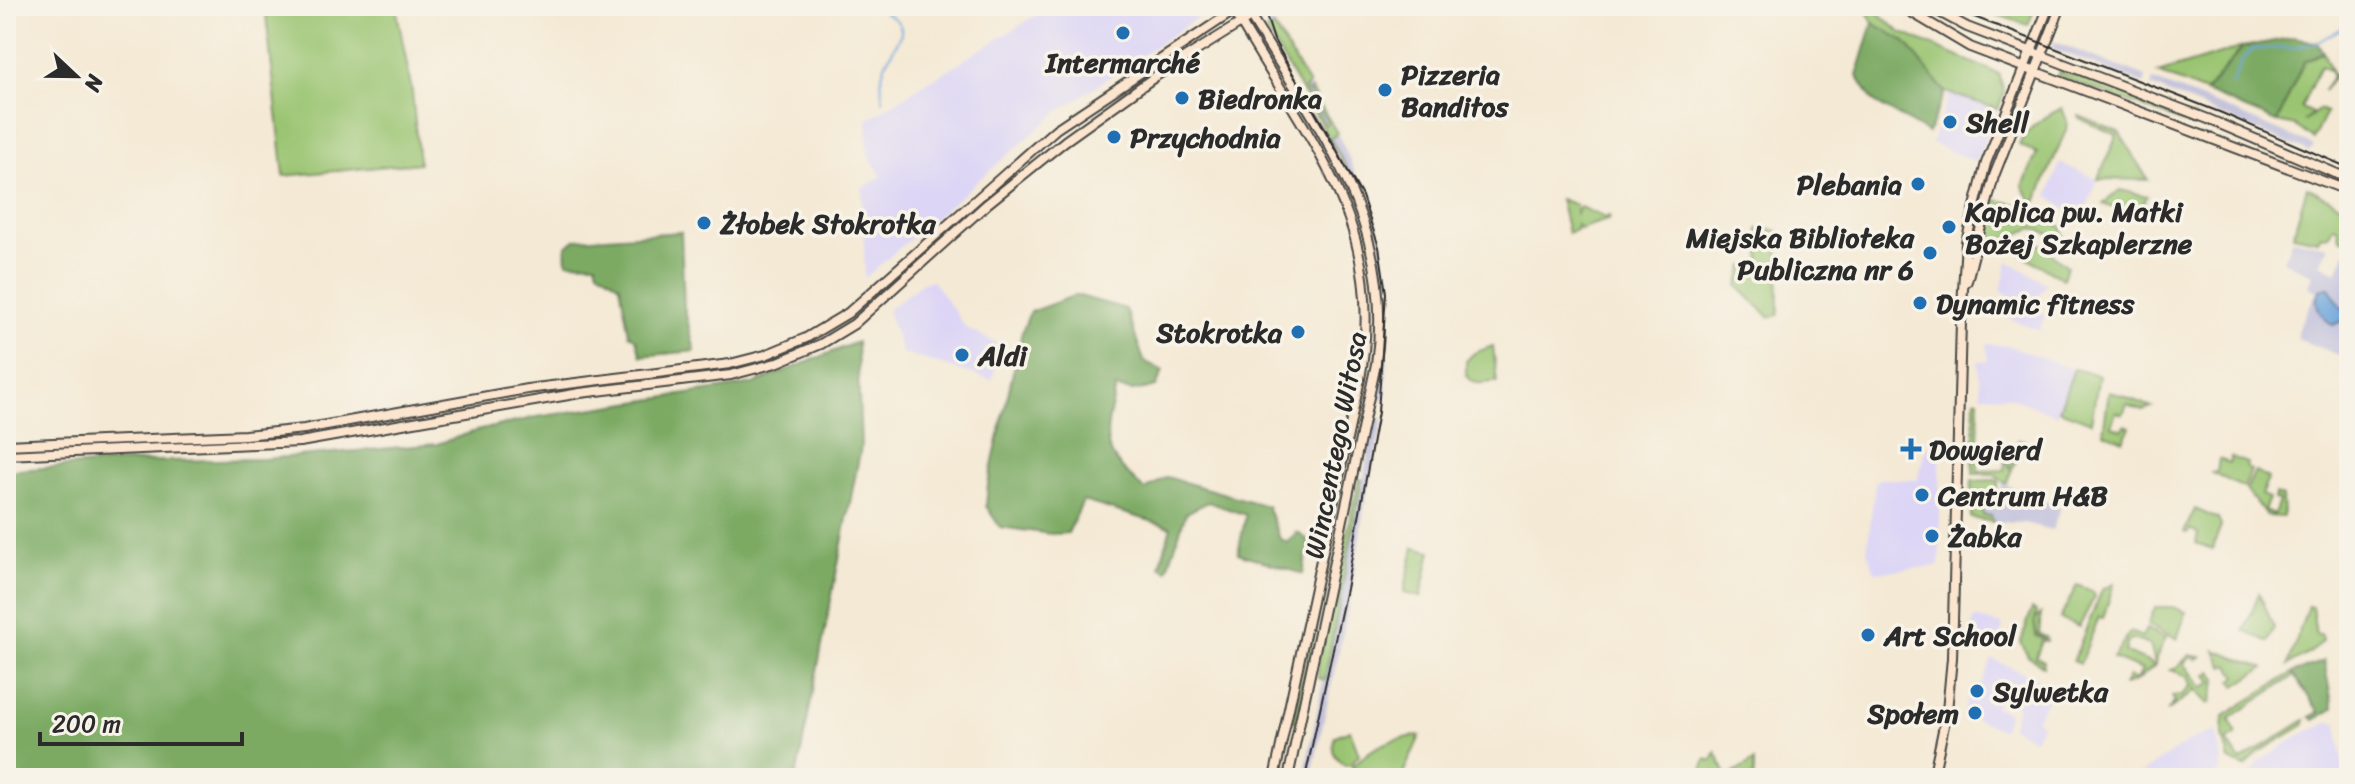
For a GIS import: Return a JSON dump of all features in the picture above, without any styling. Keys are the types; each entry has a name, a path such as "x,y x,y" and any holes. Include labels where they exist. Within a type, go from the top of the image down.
{"main road":[{"path":"6,455 300,442 580,393 740,373 808,351 854,324 987,204 1065,141 1129,95 1268,6"},
{"path":"1901,6 1958,42 2349,191"},
{"path":"1928,6 1967,27 2208,119 2349,179"},
{"path":"1933,778 1952,658 1966,242 1980,181 2049,6"},
{"path":"1964,289 1994,176 2061,6"},
{"path":"6,445 245,435 304,429 527,389 730,364 792,344 848,313 1032,148 1149,64 1238,7"},
{"name":"Wincentego Witosa","path":"1238,7 1251,16 1351,186 1373,248 1381,296 1376,364 1288,778"},
{"name":"Wincentego Witosa","path":"1238,7 1240,23 1343,198 1358,236 1367,289 1368,322 1361,374 1274,778"},
{"path":"2202,134 2208,119"}],"shaded area":[{"path":"1051,6 1189,6 1198,17 1059,111 865,278 862,188 882,176 868,155 867,120"},
{"path":"1269,10 1281,42 1341,140 1378,225 1391,298 1385,401 1379,396 1384,291 1373,229 1351,176 1272,40 1264,15"},
{"path":"2052,41 2146,77 2144,84 2053,49"},
{"path":"2153,80 2314,146 2309,152 2151,86"},
{"name":"Shell","path":"1951,91 1998,107 1976,162 1931,143"},
{"path":"2060,163 2098,179 2081,221 2048,196"},
{"path":"2292,239 2328,246 2320,264 2337,272 2346,251 2349,252 2349,359 2297,339 2297,331 2317,291 2308,287 2313,275 2283,261"},
{"path":"2008,261 2047,284 2031,306 2045,316 2039,330 2003,316 2010,297 2001,291"},
{"path":"932,280 966,328 998,344 999,355 992,380 902,353 887,310 921,284"},
{"path":"1986,344 2010,346 2074,369 2057,415 2007,396 1981,395 1978,362 1988,361"},
{"path":"1383,418 1363,514 1351,596 1311,778 1304,778 1375,419"},
{"path":"1926,447 1930,447 1930,453 1940,453 1940,566 1875,572 1867,551 1875,483 1879,479 1918,480"},
{"path":"2003,483 2060,508 2052,530 2024,523 1993,522 1991,516 1983,515 1982,502 1996,502"},
{"path":"1974,618 2003,625 1998,646 1969,640"},
{"path":"1992,659 2055,687 2036,719 2041,725 2034,739 2011,727 2018,707 2011,704 2015,693 2003,688 1995,707 2009,713 2002,730 1963,714 1971,687 1982,683"},
{"path":"2330,722 2337,723 2345,778 2248,778 2260,761 2304,733"},
{"path":"2216,731 2222,762 2217,778 2134,778 2194,738"}],"green space":[{"path":"265,6 396,6 412,92 419,163 284,176"},
{"path":"1864,6 1870,6 1900,32 1999,74 2004,92 1998,109 1945,92 1904,41 1873,23"},
{"path":"1970,6 2036,6 2028,25"},
{"path":"1873,23 1904,41 1945,92 1928,133 1873,101 1857,76"},
{"path":"1274,27 1309,85 1304,89 1325,125 1328,123 1309,91 1311,89 1337,133 1330,138 1351,176 1266,30"},
{"path":"2295,37 2317,43 2323,52 2304,61 2277,122 2205,92 2243,47"},
{"path":"2243,47 2205,92 2158,73"},
{"path":"2323,52 2334,77 2323,91 2332,77 2331,71 2320,66 2301,108 2312,113 2304,121 2320,109 2326,112 2313,139 2296,126 2277,122 2304,61"},
{"path":"2060,71 2197,119 2197,122 2193,126 2058,76"},
{"path":"2062,108 2067,121 2066,130 2036,202 2031,201 2023,186 2037,153 2019,145 2031,128"},
{"path":"2079,116 2119,132 2148,180 2098,179 2117,135 2079,119"},
{"path":"2307,187 2349,209 2349,242 2340,238 2337,227 2333,226 2329,235 2320,236 2318,240 2293,235"},
{"path":"2120,190 2147,196 2136,217 2103,204"},
{"path":"1560,199 1576,205 1576,213 1580,207 1605,218 1609,216 1610,219 1579,229 1577,225 1576,230 1568,233"},
{"path":"1996,200 2045,210 2043,216 2062,227 2065,246 2071,248 2070,252 2054,235 2032,228 2018,234 2007,248 1991,242 1987,235"},
{"path":"1758,229 1778,231 1779,315 1769,317 1738,286 1744,266 1761,267"},
{"path":"681,232 684,307 695,351 641,356 636,339 629,334 620,285 598,270 596,263 567,262 566,246 577,239"},
{"path":"2033,238 2067,266 2063,279 2022,254 2021,246"},
{"path":"1076,295 1126,309 1144,361 1163,371 1156,387 1132,391 1116,388 1107,435 1112,455 1120,465 1145,490 1167,477 1267,506 1280,539 1288,542 1297,532 1309,541 1303,574 1238,553 1246,515 1208,502 1186,513 1167,571 1160,566 1171,527 1083,501 1068,533 1051,534 1000,527 986,506 988,484 1022,332 1030,312"},
{"path":"857,342 861,447 796,778 6,778 6,471 120,462 264,459 437,444 537,417 753,384"},
{"path":"1493,346 1497,382 1480,383 1469,379 1466,361 1474,353"},
{"path":"2074,369 2099,375 2091,422 2059,410"},
{"path":"2109,391 2152,407 2143,410 2127,404 2123,414 2116,412 2111,426 2122,430 2125,425 2130,427 2123,441 2103,432"},
{"path":"1975,399 1979,399 1978,471 2004,470 2005,460 2010,468 2010,453 2015,453 2018,440 2024,440 2006,484 1993,474 1973,474"},
{"path":"2231,457 2247,463 2246,468 2251,470 2244,488 2212,473 2217,472 2219,459 2229,463"},
{"path":"2255,471 2268,479 2261,495 2269,498 2264,511 2274,515 2279,501 2274,499 2275,494 2282,497 2283,517 2266,516 2246,490"},
{"path":"1359,479 1362,480 1325,680 1318,678 1318,663"},
{"path":"1972,481 1999,482 1994,502 1982,503 1983,515 1991,516 1993,522 1971,518"},
{"path":"2195,509 2218,519 2221,526 2212,549 2196,543 2198,533 2190,529 2188,533 2184,532"},
{"path":"1333,530 1331,560 1296,722 1292,721"},
{"path":"1414,547 1431,551 1421,597 1404,593"},
{"path":"2114,584 2103,618 2099,617 2080,664 2073,661 2102,590"},
{"path":"2077,585 2092,591 2095,596 2079,627 2060,619"},
{"path":"2259,593 2274,627 2268,642 2244,631"},
{"path":"2308,606 2312,607 2316,635 2321,635 2322,641 2311,652 2288,665"},
{"path":"2155,607 2172,607 2186,612 2177,639 2148,625"},
{"path":"2032,609 2037,612 2035,620 2041,614 2039,634 2048,638 2037,635 2034,621 2036,636 2048,641 2042,641 2036,657 2044,661 2043,666 2028,656 2021,642"},
{"path":"2146,629 2166,637 2155,663 2150,645 2132,639 2125,652 2155,665 2138,680 2124,685 2129,677 2137,680 2142,670 2113,658 2130,632 2142,637"},
{"path":"2215,650 2264,668 2236,686 2232,681 2237,676 2229,665 2224,667"},
{"path":"2189,655 2201,657 2196,660 2193,656 2184,663 2203,688 2212,682 2207,675 2212,671 2217,679 2211,702 2208,704 2193,686 2196,690 2167,711 2175,702 2172,696 2182,695 2191,685 2187,676 2171,670"},
{"path":"2324,661 2333,709 2314,720 2310,717 2319,712 2292,673"},
{"path":"2292,673 2294,676 2229,719 2237,734 2227,741 2240,761 2305,720 2304,725 2258,753 2245,767 2229,760 2223,736 2224,716"},
{"path":"1350,730 1359,754 1351,764 1345,765 1335,756 1333,745 1335,736"},
{"path":"1420,736 1401,778 1367,778 1352,767 1383,744"},
{"path":"1716,752 1727,777 1754,761 1754,778 1699,777 1706,759 1712,761"}],"water":[{"path":"2322,288 2329,288 2349,318 2333,325 2324,317 2317,303"}],"waterway":[{"path":"883,101 883,72 901,31 895,19 885,13 884,6"},
{"path":"2232,85 2242,60 2253,49 2291,48 2316,43 2349,24"}],"tram line":[{"path":"1263,6 1274,40 1362,196 1379,247 1386,293 1378,412 1346,589 1305,778"},
{"path":"1946,6 2222,113 2349,168"}],"place":[{"name":"Intermarché","path":"1123,33"},
{"name":"Pizzeria Banditos","path":"1385,90"},
{"name":"Biedronka","path":"1182,98"},
{"name":"Shell","path":"1950,122"},
{"name":"Przychodnia","path":"1114,137"},
{"name":"Plebania","path":"1918,184"},
{"name":"Żłobek Stokrotka","path":"704,223"},
{"name":"Kaplica pw. Matki Bożej Szkaplerzne","path":"1949,227"},
{"name":"Miejska Biblioteka Publiczna nr 6","path":"1930,253"},
{"name":"Dynamic fitness","path":"1920,303"},
{"name":"Stokrotka","path":"1298,332"},
{"name":"Aldi","path":"962,355"},
{"name":"Dowgierd","path":"1911,449"},
{"name":"Centrum H&B","path":"1922,495"},
{"name":"Żabka","path":"1932,536"},
{"name":"Art School","path":"1868,635"},
{"name":"Sylwetka","path":"1977,691"},
{"name":"Społem","path":"1975,713"}]}
